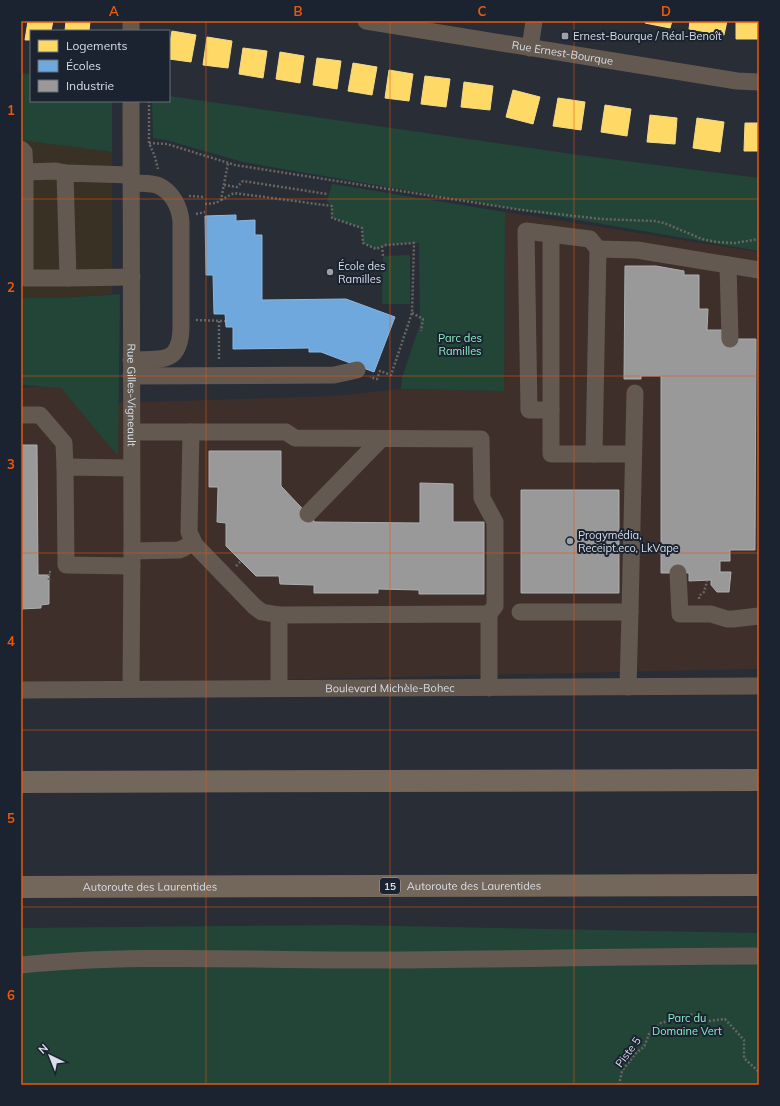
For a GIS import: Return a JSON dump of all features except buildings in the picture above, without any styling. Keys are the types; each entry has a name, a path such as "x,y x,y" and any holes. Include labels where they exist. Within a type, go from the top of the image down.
{"highway":[{"path":"21,782 759,780"},
{"name":"Autoroute des Laurentides","path":"21,887 759,885"}],"street":[{"name":"Rue Ernest-Bourque","path":"366,21 737,81 759,82"},
{"path":"530,48 534,21"},
{"name":"Rue Gilles-Vigneault","path":"130,102 132,277 131,689"},
{"path":"21,149 24,152 25,172 25,278 132,277"},
{"path":"25,172 56,171 131,179 158,186 170,195 178,208 181,222 181,340 179,347 173,355 131,368"},
{"path":"65,173 68,278"},
{"path":"551,410 529,410 526,231 590,239 598,249 594,454"},
{"path":"551,234 551,454 633,454"},
{"path":"598,249 637,250 759,270"},
{"path":"728,265 730,339"},
{"path":"131,368 334,375 356,370"},
{"path":"628,687 634,394"},
{"path":"21,415 40,415 64,443 66,566 132,559 178,550 193,542"},
{"path":"132,432 286,432 295,438 481,440 482,498 495,522 495,606 489,614 489,688"},
{"path":"191,432 189,532 193,542 255,607 262,612 279,615 489,614"},
{"path":"308,514 381,438"},
{"path":"65,468 131,468"},
{"path":"678,573 680,614 711,614 727,619 759,616"},
{"path":"520,612 630,612"},
{"path":"278,688 279,615"},
{"name":"Boulevard Michèle-Bohec","path":"21,690 759,686"},
{"path":"21,965 98,960 185,958 430,960 759,956"}],"path":[{"path":"149,102 149,143 158,168"},
{"path":"149,143 167,144 228,162 522,210 601,219 654,221 664,223 702,239 716,242 735,243 759,239"},
{"path":"221,200 228,162"},
{"path":"237,187 243,181 327,194"},
{"path":"224,185 237,187"},
{"path":"237,187 238,194"},
{"path":"205,204 216,203 234,193 332,206 332,218 362,228 363,243 376,249 386,245 414,243 412,313 391,375 380,370 377,379 373,379"},
{"path":"382,246 383,256"},
{"path":"412,313 423,318 421,331"},
{"path":"191,320 226,321"},
{"path":"219,321 219,355"},
{"path":"49,580 49,572 57,572"},
{"path":"699,596 704,592 707,581"},
{"name":"Piste 5","path":"619,1085 622,1071 636,1053 644,1047 649,1034 661,1023 693,1014 708,1021 725,1019 744,1040 744,1058 759,1072"}],"shaded area":[{"path":"21,140 112,152 112,294 61,298 21,298"},
{"path":"505,212 759,252 759,669 131,683 21,682 21,388 71,383 113,403 334,396 401,389 504,391"}],"green space":[{"path":"21,73 30,74 30,102 112,102 112,152 21,140"},
{"path":"170,96 579,155 759,178 759,251 243,162 166,140 153,138 152,102 170,102"},
{"name":"Parc des Ramilles","path":"332,184 505,212 504,391 401,389 402,378 420,324 419,243 386,245 376,249 363,243 362,228 332,218 332,206 327,201"},
{"path":"410,255 410,304 382,304 383,256"},
{"path":"120,294 118,456 61,388 21,385 21,298 61,298"},
{"name":"Parc du Domaine Vert","path":"346,925 759,933 759,1085 21,1085 21,928"}],"place":[{"name":"Ernest-Bourque / Réal-Benoît","path":"565,36"},
{"name":"École des Ramilles","path":"330,272"},
{"name":"Progymédia, Receipt.eco, LkVape","path":"570,541"}]}
